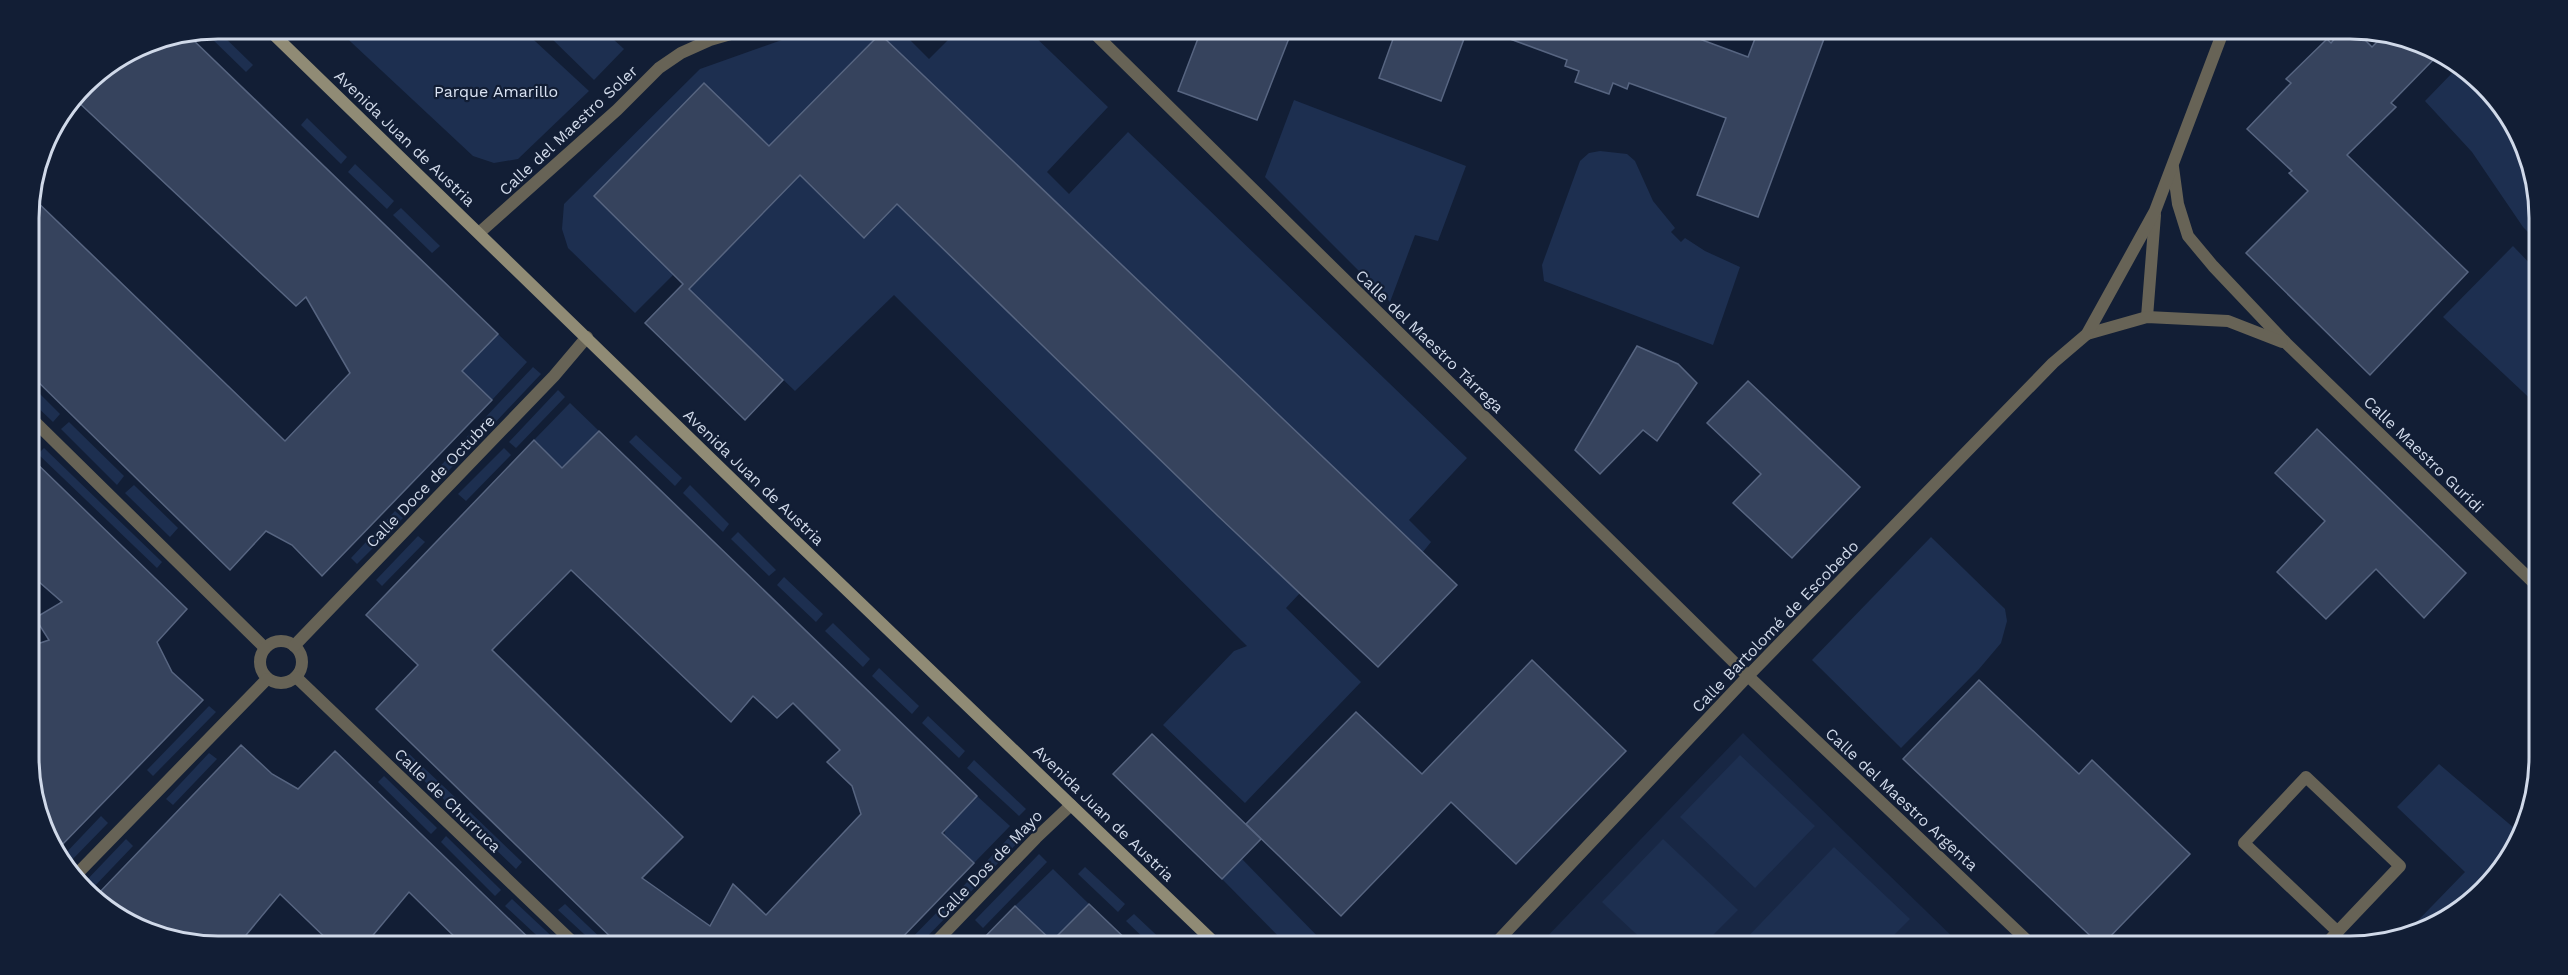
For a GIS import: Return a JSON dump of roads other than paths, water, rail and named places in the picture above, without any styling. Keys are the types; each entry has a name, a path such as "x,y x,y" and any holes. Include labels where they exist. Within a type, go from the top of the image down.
{"main road":[{"name":"Avenida Juan de Austria","path":"279,39 780,526 1208,936"}],"street":[{"name":"Calle del Maestro Soler","path":"480,233 617,110 659,68 681,53 713,39"},
{"name":"Calle del Maestro Tárrega","path":"1101,39 1748,676"},
{"name":"Calle Bartolomé de Escobedo","path":"1502,936 1748,676 2045,371 2087,334 2155,211 2220,39"},
{"name":"Calle Maestro Guridi","path":"2173,163 2178,204 2188,236 2213,266 2286,343 2529,578"},
{"path":"2147,317 2155,211"},
{"name":"Calle Bartolomé de Escobedo","path":"2087,334 2147,317"},
{"name":"Calle Maestro Guridi","path":"2147,317 2228,321 2286,343"},
{"name":"Calle Doce de Octubre","path":"294,646 546,385 587,337"},
{"path":"39,426 265,648"},
{"path":"281,641 294,646 302,661 301,670 296,677 284,684 267,679 259,666 265,648 281,641"},
{"name":"Calle del Maestro Argenta","path":"1748,676 2022,936"},
{"name":"Calle de Churruca","path":"296,677 566,936"},
{"path":"81,871 267,679"},
{"path":"2334,936 2338,932 2400,866 2306,777 2244,843 2338,932"},
{"name":"Calle Dos de Mayo","path":"942,936 1071,805"}],"park label":[{"name":"Parque Amarillo","path":"496,91"}]}
